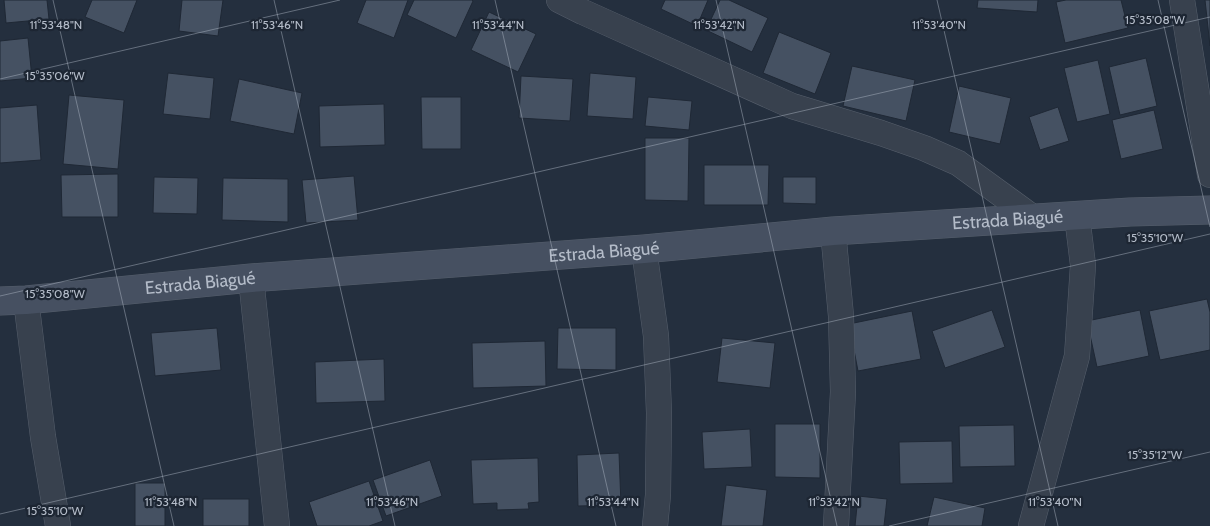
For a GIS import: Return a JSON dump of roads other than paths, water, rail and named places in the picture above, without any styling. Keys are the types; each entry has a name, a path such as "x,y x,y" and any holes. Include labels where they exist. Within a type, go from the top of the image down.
{"main road":[{"name":"Estrada Biagué","path":"13,300 251,278 644,249 833,231 1130,212 1210,210"}],"street":[{"path":"559,0 792,106 907,142 958,163 1036,219"},
{"path":"1182,0 1210,174"},
{"path":"1031,526 1077,356 1083,265 1077,216"},
{"path":"833,231 841,316 843,392 836,526"},
{"path":"644,249 656,336 659,413 658,495 655,526"},
{"path":"251,278 277,526"},
{"path":"13,300 43,437 58,526"}]}
